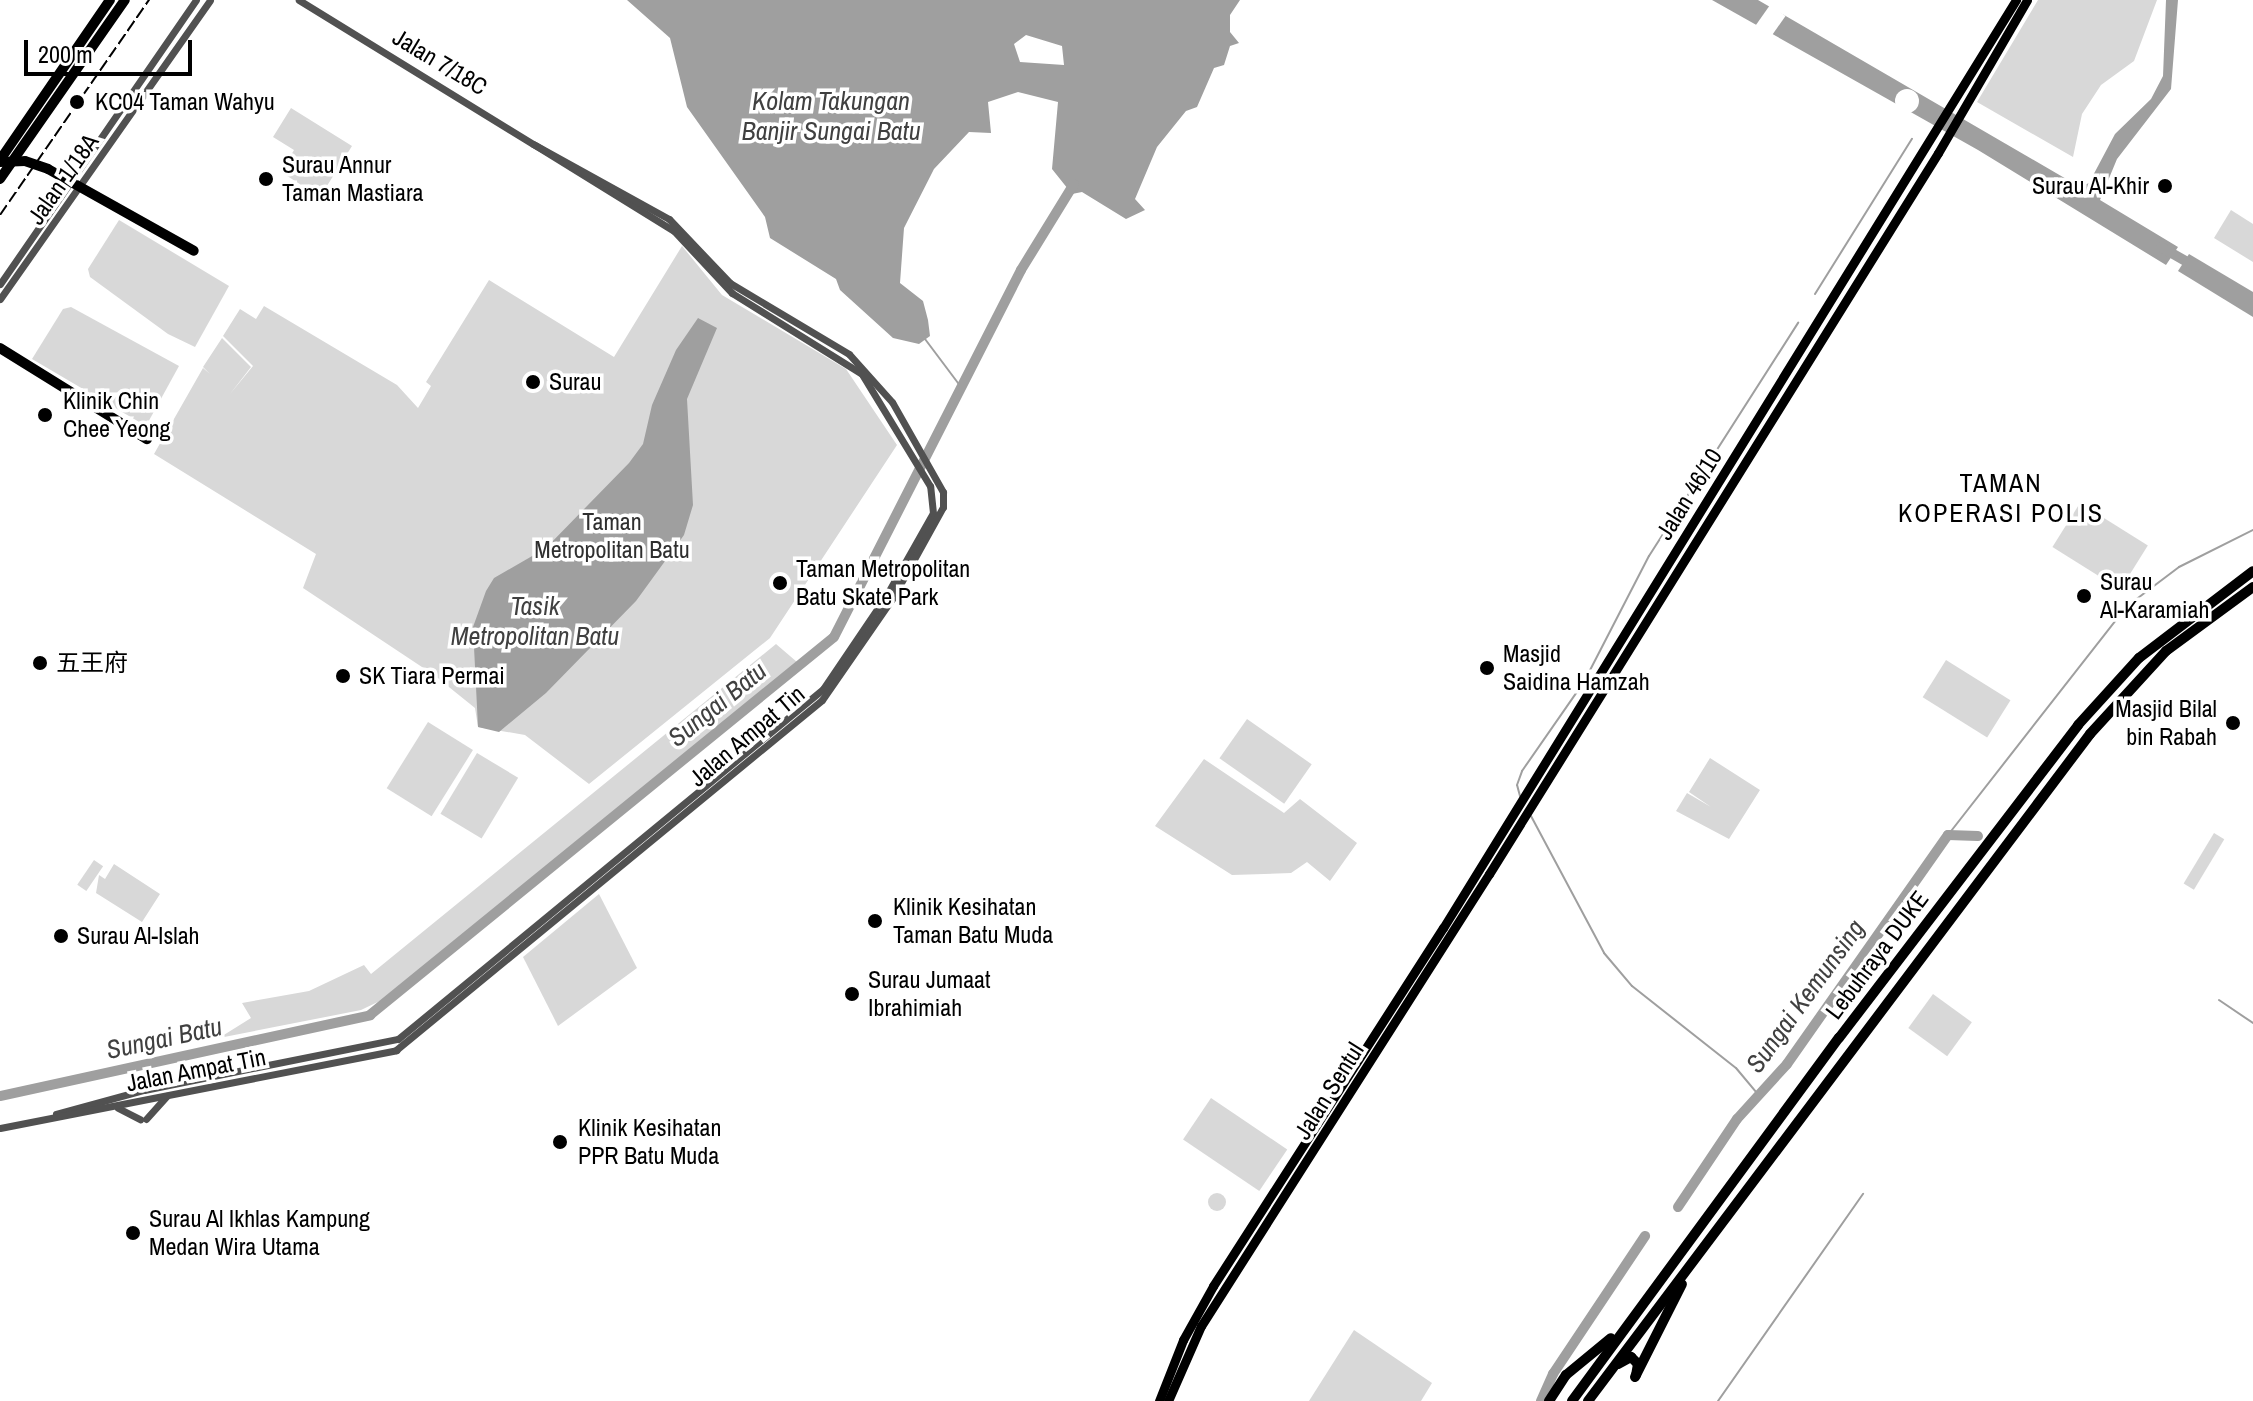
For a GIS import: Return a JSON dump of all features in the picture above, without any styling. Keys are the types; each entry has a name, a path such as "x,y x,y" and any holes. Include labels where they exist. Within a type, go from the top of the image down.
{"highway":[{"path":"0,161 110,0"},
{"path":"0,179 125,0"},
{"path":"0,161 25,161 48,169 189,250"},
{"path":"0,348 147,439"},
{"name":"Lebuhraya DUKE","path":"1572,1401 1690,1245 1839,1038 2078,725 2148,650 2253,571"},
{"name":"Lebuhraya DUKE","path":"1588,1401 1834,1069 2099,722 2166,651 2253,587"},
{"path":"1549,1401 1566,1375 1603,1348 1690,1245"},
{"path":"1611,1369 1629,1357 1638,1364 1635,1377 1645,1366 1667,1309 1699,1255"}],"main road":[{"name":"Jalan 46/10","path":"1417,989 1519,816 1940,139 2016,0"},
{"name":"Jalan 46/10","path":"1955,112 2027,0"},
{"name":"Jalan 46/10","path":"1393,1007 1519,816"},
{"name":"Jalan Sentul","path":"1249,1254 1417,989"},
{"name":"Jalan Sentul","path":"1249,1235 1393,1007"},
{"path":"1168,1401 1186,1352 1249,1254 1249,1235"},
{"path":"1159,1401 1183,1340 1249,1235"},
{"path":"1233,1259 1249,1254"},
{"path":"1221,1278 1235,1276"},
{"path":"1221,1278 1224,1293"}],"street":[{"name":"Jalan 1/18A","path":"0,284 196,0"},
{"name":"Jalan 1/18A","path":"0,299 210,0"},
{"name":"Jalan 7/18C","path":"299,0 559,159"},
{"path":"533,144 540,151 559,159"},
{"name":"Jalan Ampat Tin","path":"0,1128 391,1053 829,693 937,521 944,498 874,382 829,349 732,293 683,234 559,159"},
{"path":"0,307 21,272"},
{"name":"Jalan Ampat Tin","path":"29,1122 144,1090 391,1043 823,689 886,596 933,513 934,496 930,478"},
{"path":"480,971 510,957"},
{"path":"94,1111 125,1109 143,1119 162,1098 192,1089"}],"green space":[{"path":"2038,0 2157,0 2134,61 2101,85 2082,114 2073,157 1977,102"},
{"path":"291,108 352,146 320,197 281,172 294,150 273,137"},
{"path":"2231,210 2253,224 2253,262 2214,238"},
{"path":"119,220 229,286 195,347 168,334 90,277 88,269"},
{"name":"Taman Metropolitan Batu","path":"682,246 722,295 846,369 897,445 770,638 589,784 525,735 478,727 475,708 434,675 303,588 316,554 154,454 203,368 210,374 203,367 222,338 251,367 230,394 253,366 223,336 240,309 256,319 264,306 397,385 418,408 431,386 426,382 489,280 614,357"},
{"path":"71,307 179,366 146,426 32,359 63,309"},
{"path":"2080,503 2148,545 2120,589 2052,547"},
{"path":"776,644 797,662 384,999 361,1010 219,1038 251,1018 242,1003 309,991 364,965 371,974"},
{"path":"1946,660 2010,700 1987,738 1923,697"},
{"path":"1247,719 1312,764 1284,804 1219,758"},
{"path":"428,722 473,750 432,816 387,788"},
{"path":"477,753 518,778 482,839 440,814"},
{"path":"1710,758 1760,790 1729,839 1676,811 1687,793 1711,807 1689,792"},
{"path":"1204,759 1284,813 1300,799 1357,843 1330,881 1307,862 1291,873 1232,875 1155,826"},
{"path":"2214,833 2224,839 2194,890 2184,884"},
{"path":"94,860 103,866 86,891 77,885"},
{"path":"114,864 160,894 142,922 96,893 99,875 105,879"},
{"path":"599,894 637,968 558,1026 523,957"},
{"path":"1933,994 1972,1022 1947,1056 1908,1028"},
{"path":"1211,1098 1287,1149 1259,1191 1183,1139"},
{"path":"1217,1193 1226,1202 1217,1211 1208,1202"},
{"path":"1354,1330 1432,1383 1421,1401 1309,1401"}],"water":[{"name":"Kolam Takungan Banjir Sungai Batu","path":"627,0 1240,0 1230,15 1230,32 1239,43 1230,46 1224,65 1214,68 1197,107 1186,111 1157,147 1135,199 1145,210 1126,219 1082,192 1072,194 1052,169 1058,102 1018,92 988,102 991,133 969,132 934,169 904,228 900,283 923,301 928,320 930,336 919,344 893,338 840,290 836,279 770,238 765,217 687,107 670,38","holes":["1026,35 1062,46 1064,65 1020,62 1014,44"]},
{"path":"1712,0 1758,0 2080,187 2089,183 2115,134 2151,99 2163,76 2166,0 2178,0 2171,89 2117,159 2100,200 2178,247 2166,265 1978,150"},
{"path":"2189,254 2253,292 2253,317 2178,271"},
{"name":"Tasik Metropolitan Batu","path":"698,318 717,328 687,399 693,505 684,535 636,601 546,693 499,732 478,727 473,627 486,591 494,578 546,548 629,463 643,444 652,405 676,350"}],"pier":[{"path":"1770,5 1786,16 1768,40 1753,30"},
{"path":"1907,89 1916,92 1919,101 1916,110 1907,113 1898,110 1895,101 1898,92"}],"waterway":[{"path":"1815,294 1912,139"},
{"name":"Sungai Batu","path":"0,1096 370,1015 834,637 1021,270 1074,184"},
{"path":"2161,247 2196,267"},
{"path":"1587,676 1649,556 1798,323"},
{"path":"925,339 961,387"},
{"path":"1948,835 2126,607 2179,567 2253,530"},
{"path":"1520,796 1517,785 1522,771 1577,692"},
{"path":"1531,816 1604,953 1632,986 1736,1068 1758,1094"},
{"name":"Sungai Kemunsing","path":"1678,1207 1737,1119 1787,1064 1948,835 1978,836"},
{"name":"Sungai Kemunsing","path":"2219,1000 2253,1023"},
{"path":"1718,1401 1863,1194"},
{"name":"Sungai Kemunsing","path":"1541,1401 1553,1374 1645,1236"}],"railway":[{"path":"0,215 149,0"}],"place":[{"name":"KC04 Taman Wahyu","path":"77,102"},
{"name":"Surau Annur Taman Mastiara","path":"266,179"},
{"name":"Surau Al-Khir","path":"2165,186"},
{"name":"Surau","path":"533,382"},
{"name":"Klinik Chin Chee Yeong","path":"45,415"},
{"name":"Taman Metropolitan Batu Skate Park","path":"780,583"},
{"name":"Surau Al-Karamiah","path":"2084,596"},
{"name":"五王府","path":"40,663"},
{"name":"Masjid Saidina Hamzah","path":"1487,668"},
{"name":"SK Tiara Permai","path":"343,676"},
{"name":"Masjid Bilal bin Rabah","path":"2233,723"},
{"name":"Klinik Kesihatan Taman Batu Muda","path":"875,921"},
{"name":"Surau Al-Islah","path":"61,936"},
{"name":"Surau Jumaat Ibrahimiah","path":"852,994"},
{"name":"Klinik Kesihatan PPR Batu Muda","path":"560,1142"},
{"name":"Surau Al Ikhlas Kampung Medan Wira Utama","path":"133,1233"}],"district":[{"name":"TAMAN KOPERASI POLIS","path":"2001,498"}]}
